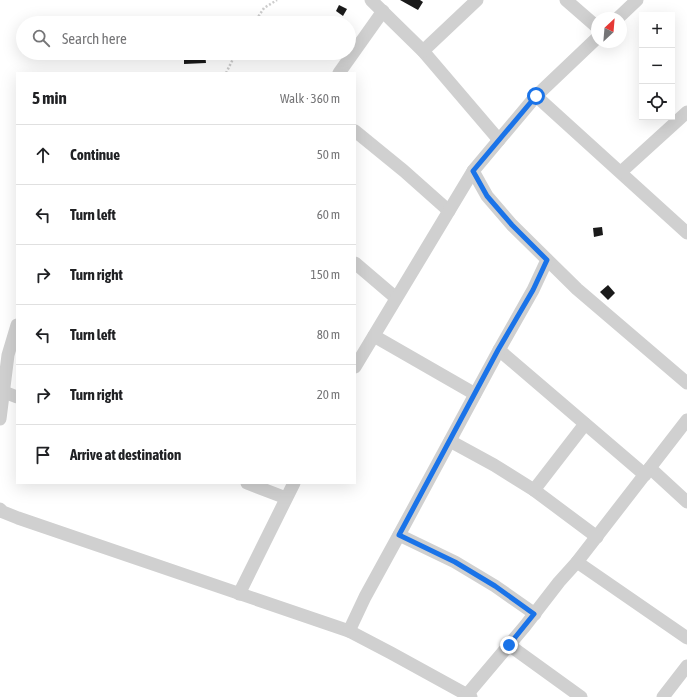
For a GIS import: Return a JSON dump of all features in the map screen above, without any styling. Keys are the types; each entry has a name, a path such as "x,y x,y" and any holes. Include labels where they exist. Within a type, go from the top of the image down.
{"street":[{"path":"371,0 423,51 499,140"},
{"path":"423,51 477,0"},
{"path":"566,0 591,22"},
{"path":"624,12 637,0"},
{"path":"356,49 383,11"},
{"path":"356,365 473,171 536,96 591,44"},
{"path":"340,72 348,60"},
{"path":"536,96 687,233"},
{"path":"621,172 687,112"},
{"path":"356,132 449,211"},
{"path":"473,171 487,196 512,225 547,260 577,289 687,384"},
{"path":"349,631 365,597 450,442 498,350 533,290 547,260"},
{"path":"356,264 396,298"},
{"path":"0,420 8,355 16,328"},
{"path":"374,336 475,394"},
{"path":"498,350 585,424 687,502"},
{"path":"4,392 16,397"},
{"path":"0,509 3,512 18,518 349,631 468,696 597,537 687,420"},
{"path":"534,490 585,424"},
{"path":"450,442 494,465 534,490 597,537"},
{"path":"250,484 286,498"},
{"path":"239,594 293,484"},
{"path":"399,535 455,562 495,586 534,614"},
{"path":"576,562 687,638"},
{"path":"509,645 582,697"},
{"path":"663,697 687,666"}],"path":[{"path":"259,16 264,8 277,0"},
{"path":"226,72 232,60"}],"building":[{"path":"400,0 420,0 423,2 418,10"},
{"path":"339,5 347,9 343,16 336,11"},
{"path":"184,60 206,60 206,63 184,64"},
{"path":"602,227 603,235 594,237 593,228"},
{"path":"608,285 615,293 608,300 600,292"}],"route":[{"path":"509,645 534,614 495,586 455,562 399,535 498,350 533,290 547,260 512,225 487,196 473,171 536,96"}]}
